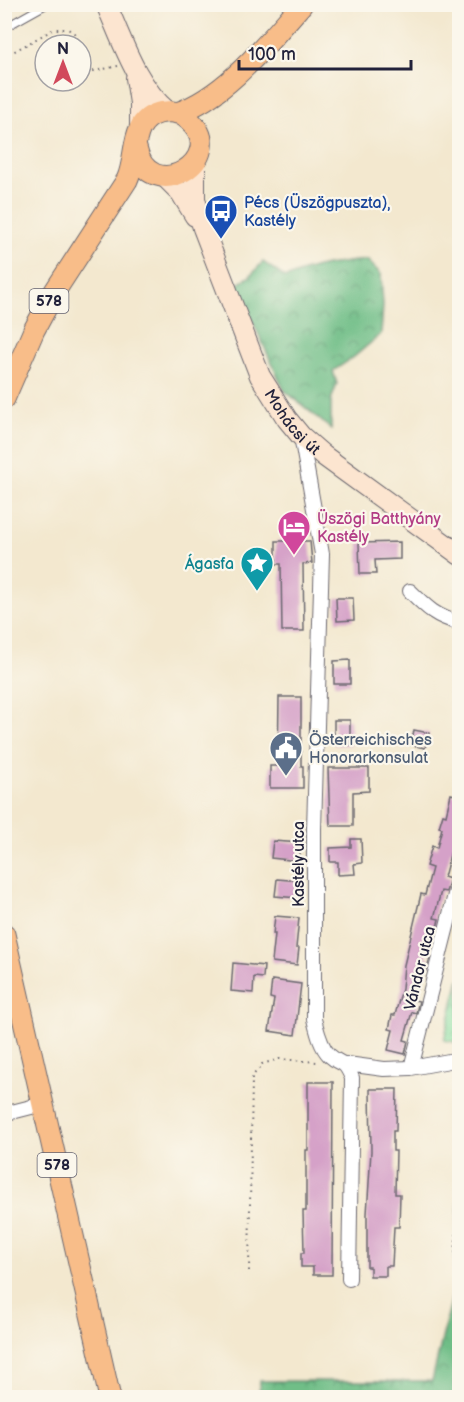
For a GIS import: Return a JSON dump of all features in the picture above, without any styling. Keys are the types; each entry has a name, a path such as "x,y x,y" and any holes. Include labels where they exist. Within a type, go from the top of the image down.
{"main road":[{"path":"106,4 132,63 153,98 191,122 200,136"},
{"path":"202,228 195,199 195,162 200,150 200,136 205,119 240,72 302,4"},
{"path":"132,63 140,103 138,138 143,165 161,176 181,193 202,228"},
{"path":"138,138 149,118 161,112 173,112 204,101 240,72"},
{"name":"578","path":"4,399 29,339 55,291 131,172 138,138"},
{"name":"578","path":"108,211 130,191 161,176 171,177 184,172 195,162"},
{"name":"Mohácsi út","path":"202,228 260,376 287,419 301,436 324,456 459,555"},
{"name":"578","path":"4,934 110,1398"}],"street":[{"name":"Kastély utca","path":"301,436 322,554 314,829 314,1019 318,1036 328,1054 347,1065"},
{"path":"410,591 431,612 445,620 459,623"},
{"name":"Vándor utca","path":"411,1068 459,875"},
{"path":"349,1279 352,1078 347,1065 384,1069 411,1068 459,1059"},
{"path":"4,1114 44,1104"}],"lane":[{"path":"4,27 46,4"}],"path":[{"path":"47,33 54,29 68,29 74,33"},
{"path":"4,57 33,41"},
{"path":"93,71 132,63"},
{"path":"249,1272 252,1077 262,1064 279,1059 347,1065"},
{"path":"455,1259 459,1154"}],"green space":[{"path":"367,260 381,274 383,305 381,334 333,371 337,384 331,400 331,429 284,390 236,285 249,277 263,262 286,278 316,267"},
{"path":"459,979 459,1043 444,1040"},
{"path":"459,1197 459,1397 259,1397 260,1381 432,1381 453,1293"}],"building":[{"path":"276,541 310,541 312,563 303,564 304,631 282,631 281,564 276,564"},
{"path":"400,542 400,559 375,560 376,574 360,574 359,543"},
{"path":"336,598 353,598 354,620 337,621"},
{"path":"350,660 350,684 334,684 334,661"},
{"path":"279,697 301,697 303,788 270,788 270,766 278,766"},
{"path":"334,720 350,720 350,745 334,745"},
{"path":"414,730 429,733 425,748 411,745"},
{"path":"328,768 369,768 369,791 353,792 353,826 330,826"},
{"path":"451,794 459,796 457,839 459,842 457,853 451,851 444,877 450,879 446,892 441,891 434,918 439,919 426,957 430,958 426,971 421,970 414,1000 419,1001 416,1013 412,1012 404,1040 408,1041 405,1054 388,1050 393,1030 389,1029 402,989 404,965 421,894 425,895 432,868 426,866 432,846 437,848 442,828 439,827 443,814 446,815"},
{"path":"351,839 361,839 362,863 354,864 355,874 338,875 338,862 330,862 330,848 351,847"},
{"path":"273,841 301,843 299,861 271,858"},
{"path":"277,879 300,881 298,898 275,896"},
{"path":"275,916 299,918 297,965 272,962"},
{"path":"233,963 264,966 263,978 254,977 253,993 231,991"},
{"path":"272,980 301,984 295,1035 269,1031 274,999 270,998"},
{"path":"308,1082 333,1082 332,1275 313,1275 313,1267 301,1267 301,1253 304,1253 303,1211 306,1211"},
{"path":"370,1089 397,1089 393,1151 396,1151 395,1194 400,1194 399,1227 394,1227 392,1266 386,1266 386,1276 370,1276 370,1267 367,1267 367,1214 371,1151"}],"place":[{"name":"Pécs (Üszögpuszta), Kastély","path":"221,240"},
{"name":"Üszögi Batthyány Kastély","path":"294,556"},
{"name":"Ágasfa","path":"257,592"},
{"name":"Österreichisches Honorarkonsulat","path":"286,777"}]}
